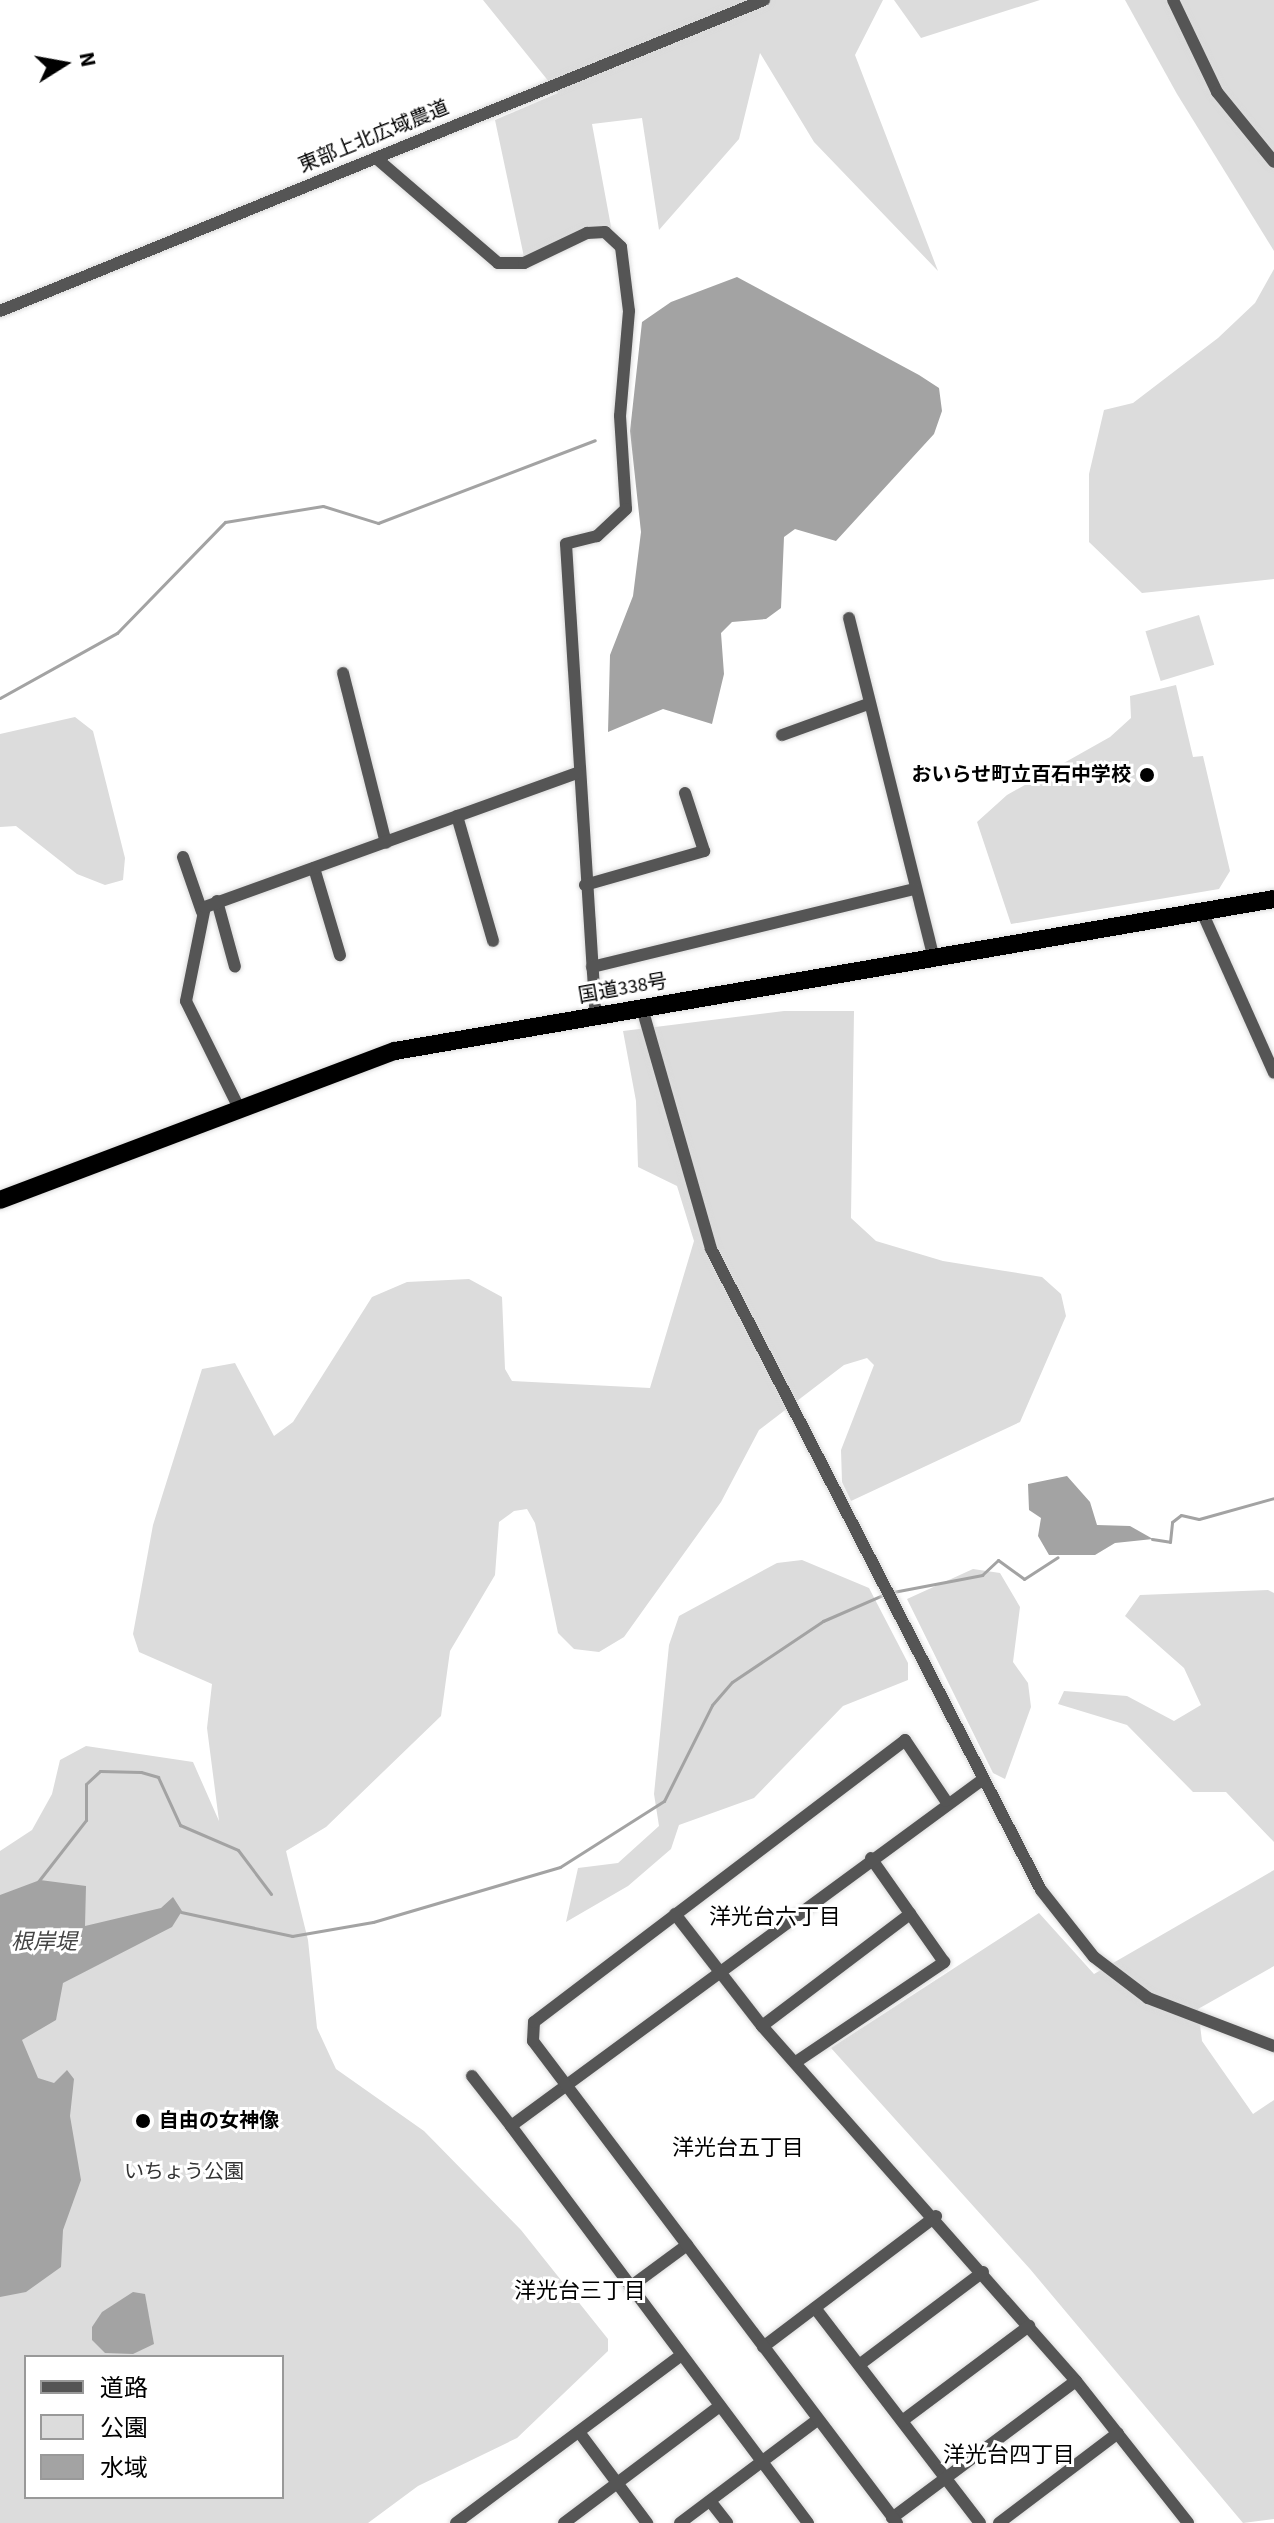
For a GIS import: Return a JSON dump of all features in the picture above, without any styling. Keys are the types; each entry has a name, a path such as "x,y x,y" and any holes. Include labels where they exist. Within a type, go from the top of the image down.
{"highway":[{"name":"国道338号","path":"0,1200 395,1051 1274,899"}],"street":[{"name":"東部上北広域農道","path":"0,311 764,0"},
{"path":"1173,0 1217,92 1274,162"},
{"path":"376,158 498,263 524,263 587,233 605,232 621,247 629,311 620,416 626,509 597,536 566,544 577,773 596,1015"},
{"path":"849,618 933,956"},
{"path":"343,673 386,843"},
{"path":"782,735 868,704"},
{"path":"202,912 217,901 577,773"},
{"path":"585,885 704,851 685,793"},
{"path":"457,816 493,941"},
{"path":"183,857 202,912 186,1001 239,1108"},
{"path":"314,868 340,955"},
{"path":"592,967 915,889"},
{"path":"217,901 235,967"},
{"path":"1202,912 1274,1073"},
{"path":"642,1008 711,1249 1041,1890 1094,1957 1171,2011 1274,2046"},
{"path":"946,1801 905,1740 534,2022 533,2041 894,2520 1076,2381"},
{"path":"511,2126 946,1801 982,1780"},
{"path":"796,2062 944,1962 871,1858"},
{"path":"675,1914 762,2026 936,2216 1076,2381 1188,2523"},
{"path":"762,2026 910,1914"},
{"path":"472,2076 808,2523"},
{"path":"763,2347 936,2216"},
{"path":"630,2287 687,2245"},
{"path":"859,2365 983,2272"},
{"path":"815,2308 980,2523"},
{"path":"902,2421 1029,2326"},
{"path":"456,2523 681,2355"},
{"path":"564,2523 720,2406"},
{"path":"680,2523 817,2420"},
{"path":"579,2432 647,2523"},
{"path":"999,2523 1118,2433"},
{"path":"710,2501 727,2523"}],"green space":[{"path":"483,0 883,0 855,55 938,271 814,142 760,53 739,139 659,230 642,118 592,124 612,232 524,257 495,120 558,93"},
{"path":"894,0 1040,0 921,38"},
{"path":"1125,0 1274,0 1274,251 1177,94"},
{"path":"1274,269 1274,579 1142,593 1089,542 1089,474 1104,410 1133,403 1218,338 1255,303"},
{"path":"1199,615 1214,665 1161,681 1145,631"},
{"path":"1176,685 1193,757 1203,756 1230,871 1219,889 1011,924 977,822 1007,795 1110,737 1131,718 1130,696"},
{"path":"75,717 93,731 125,858 123,880 105,885 77,874 16,826 0,827 0,734"},
{"name":"いちょう公園","path":"784,1011 854,1011 851,1218 876,1241 943,1261 1042,1277 1061,1294 1066,1316 1020,1422 851,1501 842,1482 841,1450 874,1365 867,1358 844,1365 759,1430 721,1502 624,1637 599,1652 574,1649 558,1633 535,1523 527,1509 514,1511 499,1522 495,1575 450,1651 441,1716 326,1827 286,1851 308,1940 317,2028 336,2069 424,2131 521,2230 608,2339 608,2351 517,2438 418,2486 368,2523 0,2523 0,1851 32,1830 52,1794 60,1760 86,1746 193,1762 219,1821 207,1728 212,1684 139,1652 133,1634 153,1525 202,1369 235,1363 274,1436 293,1422 372,1297 407,1282 469,1279 502,1297 505,1369 512,1381 650,1388 694,1241 677,1186 638,1167 636,1101 623,1031"},
{"path":"802,1560 869,1588 908,1663 908,1680 843,1706 754,1798 679,1825 671,1849 628,1886 566,1922 578,1868 618,1863 659,1826 654,1794 669,1645 679,1616 777,1563"},
{"path":"973,1569 1000,1573 1020,1607 1013,1662 1028,1683 1031,1707 1005,1779 993,1773 907,1599"},
{"path":"1268,1590 1274,1593 1274,1842 1226,1792 1193,1792 1127,1725 1058,1704 1064,1691 1127,1696 1174,1721 1201,1705 1184,1668 1125,1616 1140,1595"},
{"path":"1274,1870 1274,1966 1198,2009 1202,2041 1253,2114 1274,2100 1274,2519 1243,2523 1030,2269 831,2048 1039,1913 1094,1974"}],"water":[{"path":"737,277 939,388 942,411 934,434 836,541 795,529 784,537 781,608 766,619 732,622 721,633 724,674 712,724 663,709 608,732 610,655 633,596 641,532 630,431 642,322 671,302"},
{"path":"1067,1476 1090,1502 1097,1525 1130,1526 1153,1539 1115,1543 1095,1555 1049,1555 1038,1536 1041,1518 1029,1510 1028,1484"},
{"name":"根岸堤","path":"40,1880 86,1886 85,1926 161,1908 173,1897 182,1911 172,1927 63,1983 56,2020 22,2040 38,2078 54,2083 67,2070 74,2079 70,2116 81,2180 63,2230 61,2267 26,2292 0,2297 0,1895"},
{"path":"133,2292 145,2294 154,2344 133,2354 105,2353 92,2340 92,2327 102,2312"}],"waterway":[{"path":"0,698 117,633 225,522 323,506 378,523 595,440"},
{"path":"1152,1539 1170,1542 1172,1522 1181,1515 1199,1519 1274,1498"},
{"path":"893,1592 982,1575 998,1560 1024,1579 1058,1557"},
{"path":"181,1912 292,1936 373,1922 560,1867 664,1801 712,1705 732,1682 823,1621 885,1594"},
{"path":"37,1883 86,1820 86,1784 100,1771 141,1772 158,1777 180,1825 238,1850 271,1894"}],"place":[{"name":"おいらせ町立百石中学校","path":"1147,775"},
{"name":"自由の女神像","path":"143,2121"}],"district":[{"name":"洋光台六丁目","path":"775,1918"},
{"name":"洋光台五丁目","path":"738,2149"},
{"name":"洋光台三丁目","path":"580,2292"},
{"name":"洋光台四丁目","path":"1009,2456"}]}
